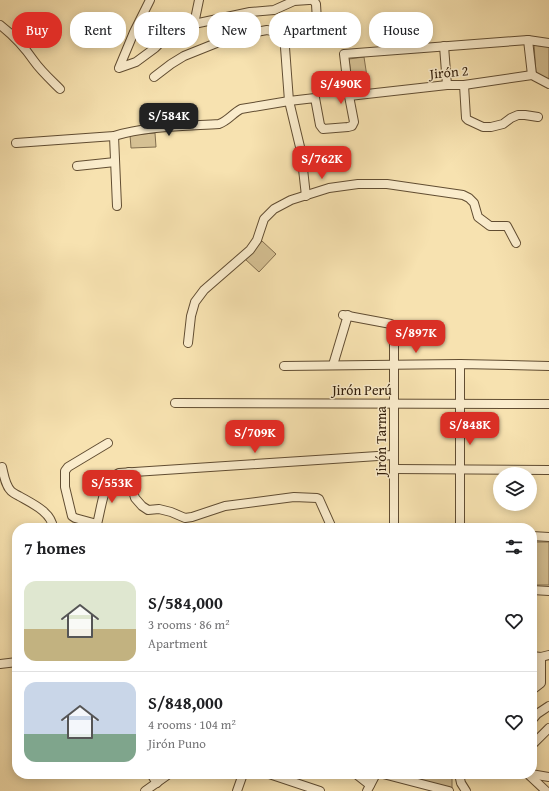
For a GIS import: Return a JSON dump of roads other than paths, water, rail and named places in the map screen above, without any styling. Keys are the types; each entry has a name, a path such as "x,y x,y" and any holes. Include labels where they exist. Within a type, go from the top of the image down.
{"street":[{"path":"144,12 150,0"},
{"path":"196,12 199,0"},
{"path":"199,23 250,12 274,10 294,1 314,1 316,4 316,12"},
{"path":"0,25 31,56 34,62 60,89"},
{"path":"154,77 184,56 224,40 267,30 284,34 289,101 301,151 306,196"},
{"path":"134,32 119,68 136,62 155,48"},
{"path":"16,143 114,136 124,132 149,128 219,124 241,109 315,98 320,125 323,129 348,127 352,126 354,122 344,54 528,40 549,43"},
{"path":"528,40 532,75 549,84"},
{"path":"444,46 447,85"},
{"name":"Jirón 2","path":"349,96 532,75"},
{"path":"464,84 466,118 483,128 503,124 518,115 538,117"},
{"path":"114,136 117,206"},
{"path":"77,166 115,162"},
{"path":"188,343 191,316 195,302 204,290 250,250 257,240 264,219 274,208 291,200 329,188 358,184 386,184 463,195 474,203 478,216 490,226 507,226 516,243"},
{"name":"Jirón Tarma","path":"333,365 346,315 391,324 394,330 394,523"},
{"path":"284,366 460,364 549,366"},
{"path":"460,364 460,523"},
{"name":"Jirón Perú","path":"175,403 549,404"},
{"path":"88,523 72,516 65,487 65,471 68,466 108,443"},
{"path":"97,523 104,493 109,481 112,477 119,473 394,455"},
{"path":"2,468 6,484 11,492 34,505 47,515 51,523"},
{"path":"394,469 549,470"},
{"path":"129,472 135,498 148,510 159,509 189,518 225,506 294,497 317,498 319,499 330,523"},
{"path":"537,536 549,537"},
{"path":"537,590 549,591"},
{"path":"537,686 541,683 545,656"},
{"path":"0,664 12,663"},
{"path":"537,715 549,706"},
{"path":"537,740 549,728"},
{"path":"537,775 549,777"},
{"path":"154,779 157,783"},
{"path":"146,791 163,779"},
{"path":"237,791 241,779"},
{"path":"284,779 320,791"},
{"path":"360,779 368,788 373,779"},
{"path":"402,779 449,791"},
{"path":"460,779 466,791"},
{"path":"533,779 546,791"}]}
